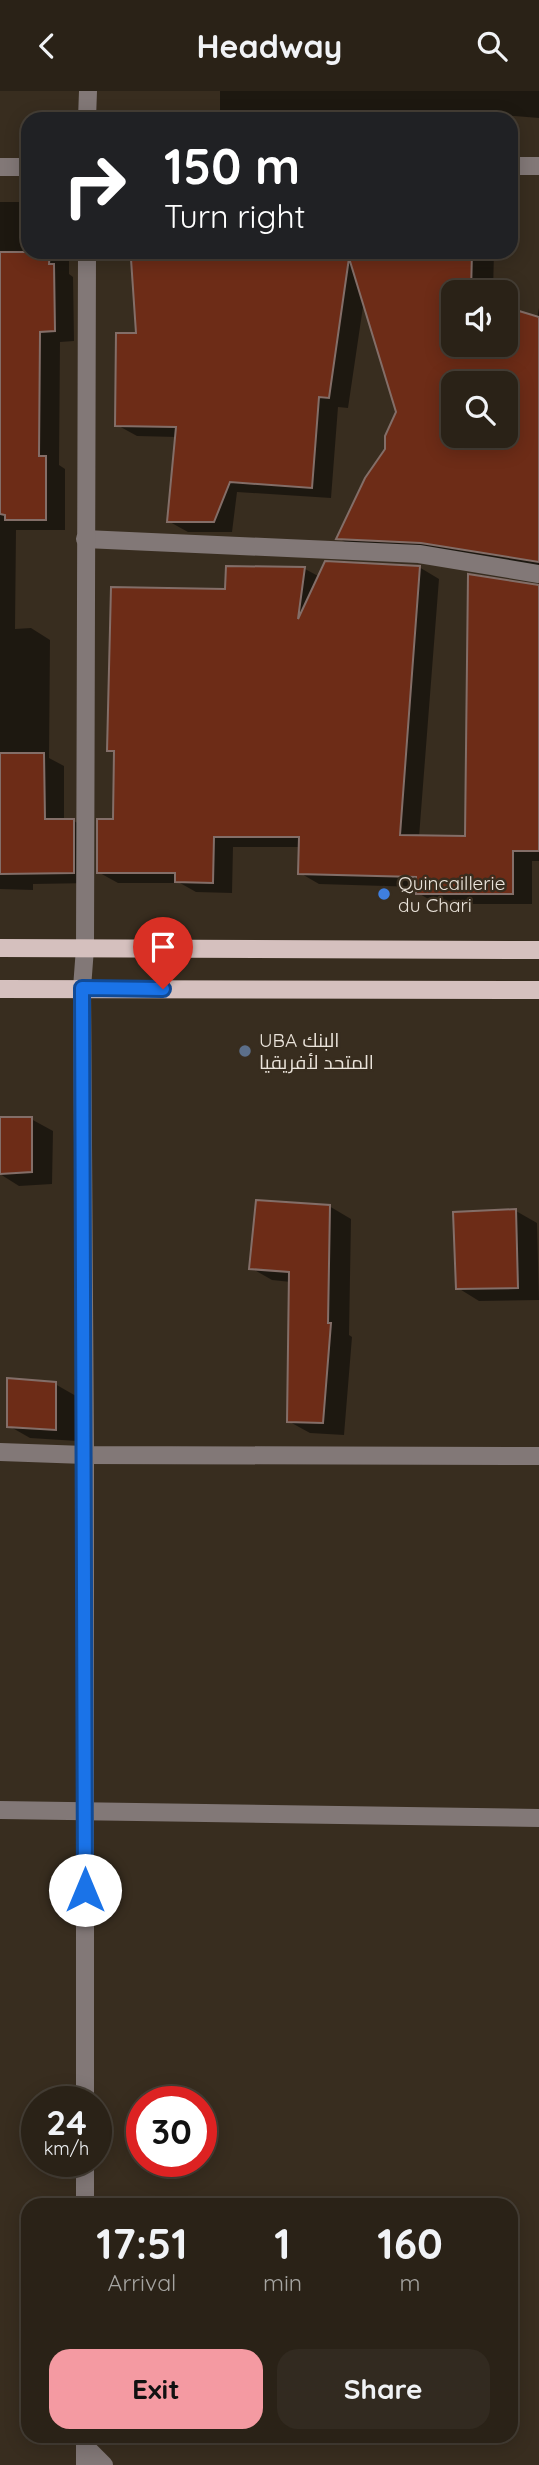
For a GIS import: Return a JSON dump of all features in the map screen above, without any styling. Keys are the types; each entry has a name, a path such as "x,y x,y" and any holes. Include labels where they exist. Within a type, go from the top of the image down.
{"main road":[{"path":"0,948 539,950"},
{"path":"0,989 539,990"}],"street":[{"path":"88,91 88,112"},
{"path":"518,166 539,166"},
{"path":"0,167 21,167"},
{"path":"85,2086 82,988 85,947 87,259"},
{"path":"85,539 419,554 539,574"},
{"path":"0,1452 85,1455 539,1456"},
{"path":"0,1810 539,1818"},
{"path":"85,2177 85,2198"},
{"path":"85,2443 86,2465"},
{"path":"87,2443 104,2465"}],"building":[{"path":"0,252 21,252 21,259 49,259 49,264 54,264 55,331 40,332 39,456 46,456 46,520 5,520 5,515 0,514"},
{"path":"131,259 349,259 329,398 319,397 312,488 230,482 214,522 167,522 176,427 115,426 116,333 136,333"},
{"path":"349,259 472,259 471,280 441,280 441,357 518,357 518,311 539,317 539,562 421,543 336,539 365,478 385,449 385,436 396,412"},
{"path":"325,561 420,566 400,835 465,836 468,574 539,585 539,851 513,851 513,894 416,894 416,877 298,874 299,837 214,837 213,883 175,882 175,873 97,873 97,819 113,819 114,751 107,751 111,587 225,589 226,566 305,567 298,619"},
{"path":"0,753 44,753 45,819 74,819 74,873 0,874"},
{"path":"0,1117 32,1117 32,1172 0,1174"},
{"path":"256,1200 330,1205 328,1323 331,1323 323,1423 287,1422 289,1272 249,1269"},
{"path":"516,1209 518,1288 456,1289 453,1212"},
{"path":"7,1378 56,1382 56,1430 7,1427"}],"place":[{"name":"Quincaillerie du Chari","path":"384,894"},
{"name":"UBA البنك المتحد لأفريقيا","path":"245,1051"}],"route":[{"path":"85,1890 82,988 163,989"}]}
